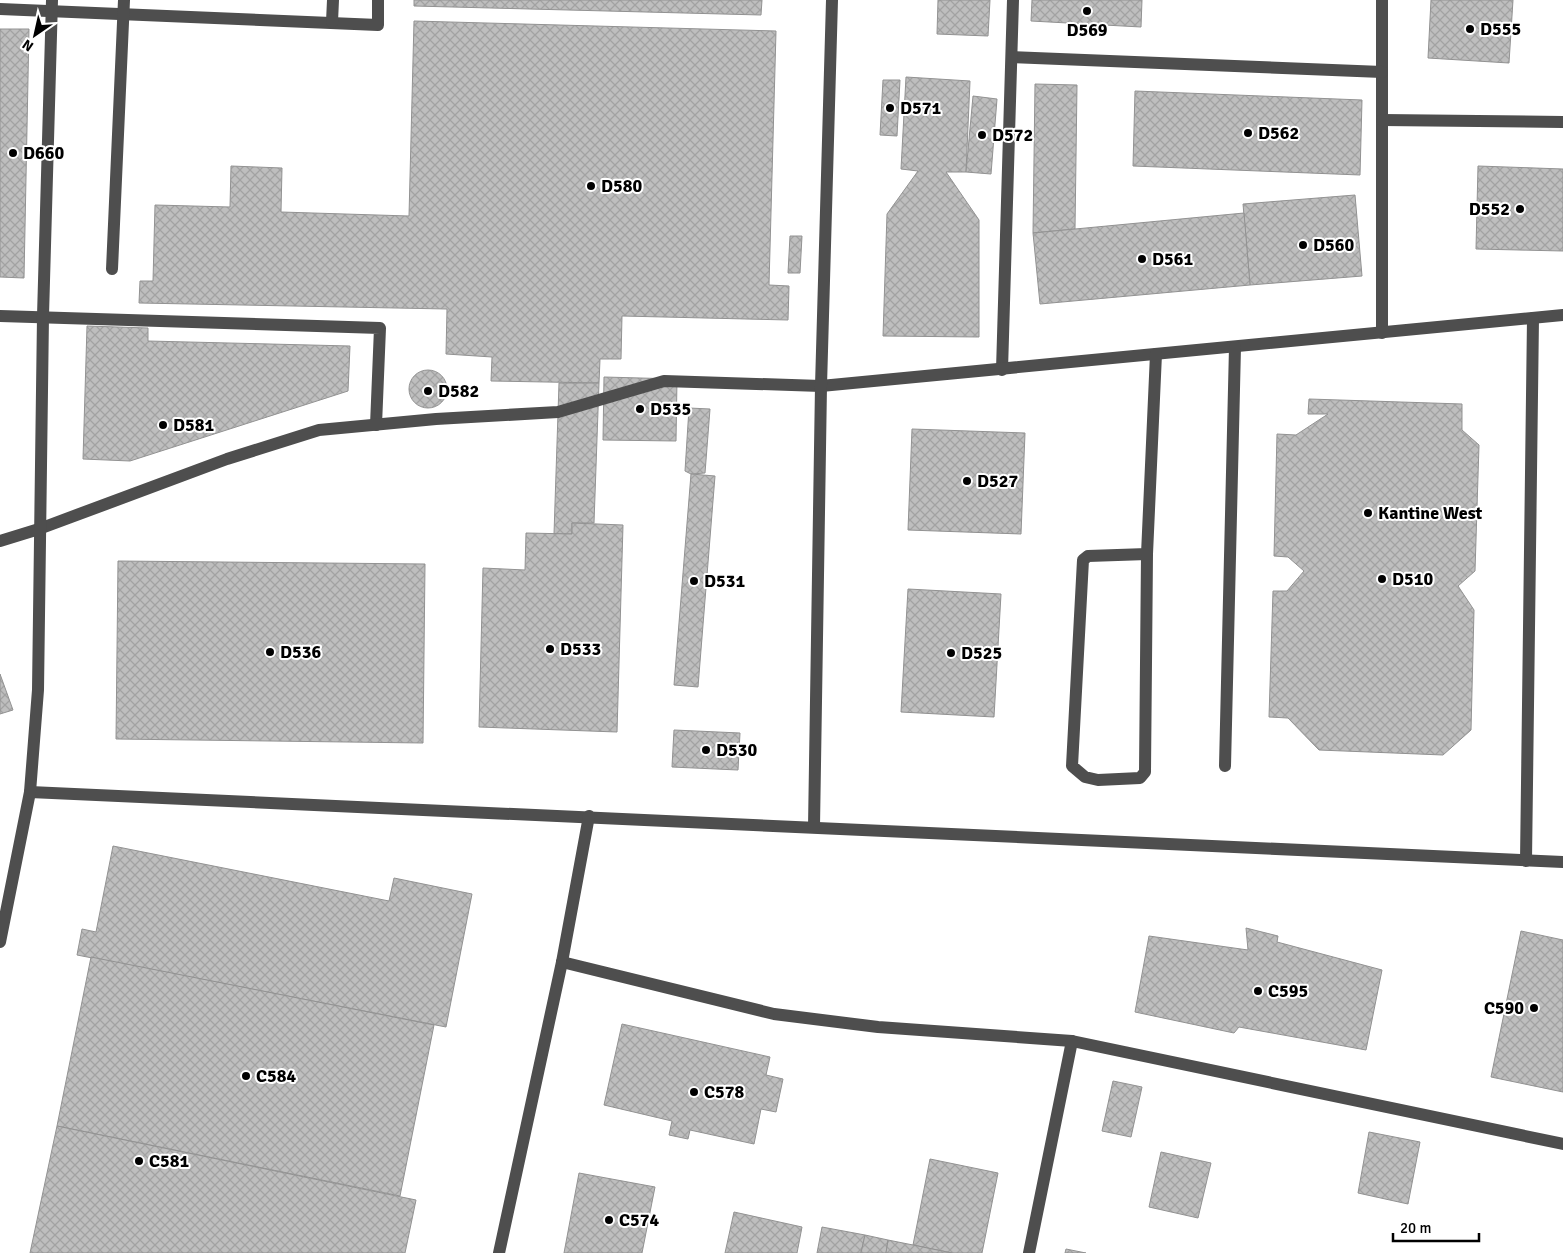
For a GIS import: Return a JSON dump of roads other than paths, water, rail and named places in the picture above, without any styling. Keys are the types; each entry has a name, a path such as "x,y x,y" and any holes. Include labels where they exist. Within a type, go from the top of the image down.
{"street":[{"path":"112,269 124,0"},
{"path":"332,22 333,0"},
{"path":"0,10 52,6 124,14 378,25 378,0"},
{"path":"814,827 821,386 832,0"},
{"path":"1002,370 1013,0"},
{"path":"1382,0 1382,333"},
{"path":"0,942 30,792 38,690 43,316 52,6"},
{"path":"1012,57 1382,72"},
{"path":"1382,120 1563,122"},
{"path":"0,541 227,459 319,430 376,424 558,412 664,381 821,386 1563,315"},
{"path":"0,316 380,328 376,424"},
{"path":"1526,860 1533,318"},
{"path":"1225,766 1235,347"},
{"path":"1147,554 1088,556 1083,560 1072,766 1085,777 1098,780 1140,778 1145,772 1147,554 1156,354"},
{"path":"30,792 589,816 1563,862"},
{"path":"499,1253 562,962 589,816"},
{"path":"562,962 774,1014 878,1027 1072,1041 1563,1144"},
{"path":"1029,1253 1072,1041"}],"place":[{"name":"D569","path":"1087,11"},
{"name":"D555","path":"1470,29"},
{"name":"D571","path":"890,108"},
{"name":"D562","path":"1248,133"},
{"name":"D572","path":"982,135"},
{"name":"D660","path":"13,153"},
{"name":"D580","path":"591,186"},
{"name":"D552","path":"1520,209"},
{"name":"D560","path":"1303,245"},
{"name":"D561","path":"1142,259"},
{"name":"D582","path":"428,391"},
{"name":"D535","path":"640,409"},
{"name":"D581","path":"163,425"},
{"name":"D527","path":"967,481"},
{"name":"Kantine West","path":"1368,513"},
{"name":"D510","path":"1382,579"},
{"name":"D531","path":"694,581"},
{"name":"D533","path":"550,649"},
{"name":"D536","path":"270,652"},
{"name":"D525","path":"951,653"},
{"name":"D530","path":"706,750"},
{"name":"C595","path":"1258,991"},
{"name":"C590","path":"1534,1008"},
{"name":"C584","path":"246,1076"},
{"name":"C578","path":"694,1092"},
{"name":"C581","path":"139,1161"},
{"name":"C574","path":"609,1220"}]}
